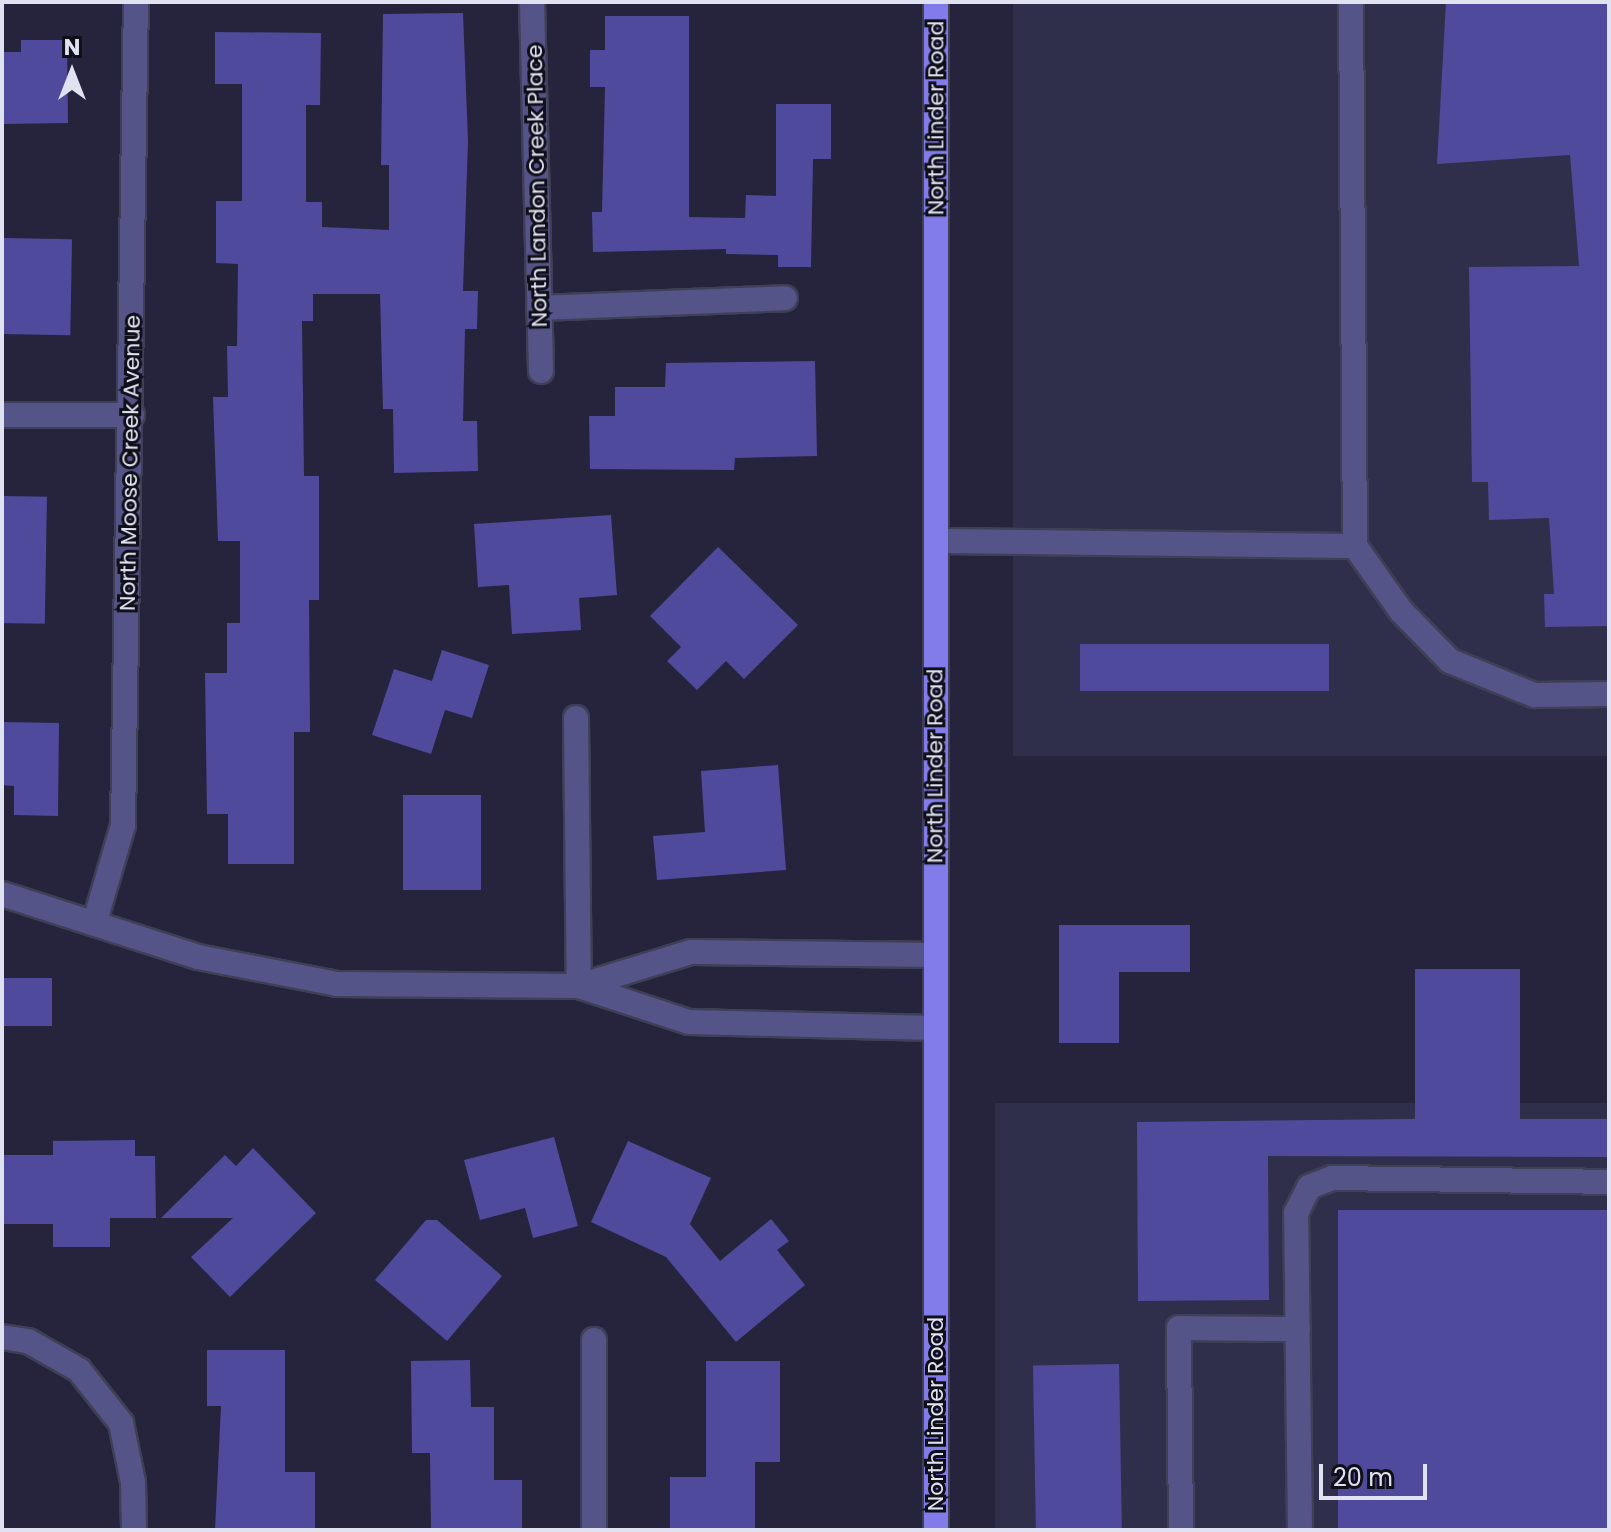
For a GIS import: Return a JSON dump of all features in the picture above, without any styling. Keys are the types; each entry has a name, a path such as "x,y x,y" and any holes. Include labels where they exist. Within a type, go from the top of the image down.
{"main road":[{"name":"North Linder Road","path":"936,2 936,1530"}],"street":[{"name":"North Moose Creek Avenue","path":"95,921 123,825 132,415 136,2"},
{"name":"North Landon Creek Place","path":"532,2 541,371"},
{"path":"1351,2 1355,546 1401,611 1450,661 1534,695 1609,694"},
{"path":"539,308 785,298"},
{"path":"2,415 132,415"},
{"path":"937,541 1355,546"},
{"path":"576,718 579,986"},
{"path":"2,894 95,921 198,957 337,984 579,986 691,952 935,955"},
{"path":"579,986 689,1022 935,1028"},
{"path":"1300,1530 1296,1213 1309,1187 1320,1181 1609,1182"},
{"path":"1181,1530 1179,1328 1298,1329"},
{"path":"2,1337 28,1341 79,1370 121,1423 133,1482 134,1530"},
{"path":"594,1340 594,1530"}],"shaded area":[{"path":"1013,2 1609,2 1609,756 1013,756"},
{"path":"995,1103 1609,1103 1609,1530 995,1530"}],"building":[{"path":"1446,2 1609,2 1609,626 1545,627 1544,594 1554,594 1549,518 1489,520 1488,482 1472,482 1469,267 1579,266 1570,155 1437,164"},
{"path":"463,13 468,141 463,291 478,291 477,329 465,329 463,421 477,421 478,471 394,473 393,409 383,409 380,294 313,294 313,321 302,321 304,476 319,476 319,600 309,600 310,732 294,732 294,864 228,864 228,814 207,814 205,673 227,673 227,623 240,623 240,541 218,541 213,397 228,397 227,346 237,346 238,264 216,263 216,201 242,201 242,84 215,84 215,32 321,33 320,105 306,105 306,202 322,202 322,227 389,230 389,165 381,165 383,14"},
{"path":"605,16 689,16 689,217 745,218 746,195 776,196 776,104 831,104 831,159 813,159 811,267 778,267 778,255 726,254 726,249 593,252 592,212 602,212 605,87 590,87 590,50 605,50"},
{"path":"21,40 67,40 68,123 2,124 2,52 21,52"},
{"path":"2,238 72,239 70,335 2,334"},
{"path":"815,361 817,456 735,458 734,470 590,469 589,416 615,416 615,387 665,387 666,363"},
{"path":"2,496 47,497 45,624 2,623"},
{"path":"611,515 617,595 579,598 581,630 512,634 509,585 478,587 474,524"},
{"path":"718,547 798,625 744,679 726,661 697,690 667,661 681,647 650,616"},
{"path":"1080,644 1329,644 1329,691 1080,691"},
{"path":"442,650 489,665 472,718 445,710 431,754 372,735 394,669 432,681"},
{"path":"2,722 59,723 58,816 14,815 14,786 2,785"},
{"path":"778,765 786,870 657,880 653,836 705,832 701,771"},
{"path":"403,795 481,795 481,890 403,890"},
{"path":"1059,925 1190,925 1190,972 1119,972 1119,1043 1059,1043"},
{"path":"1415,969 1520,969 1520,1119 1609,1119 1609,1157 1268,1156 1269,1300 1138,1301 1137,1122 1415,1119"},
{"path":"2,978 52,978 52,1026 2,1026"},
{"path":"554,1137 578,1226 533,1238 525,1208 480,1220 464,1160"},
{"path":"135,1140 135,1156 155,1156 156,1218 110,1218 110,1247 53,1247 53,1224 2,1224 2,1155 53,1155 53,1141"},
{"path":"628,1141 711,1178 690,1224 720,1261 771,1219 789,1241 777,1250 805,1285 736,1342 666,1257 591,1222"},
{"path":"253,1148 316,1213 230,1297 191,1257 233,1218 161,1218 225,1155 236,1166"},
{"path":"1338,1210 1609,1210 1609,1530 1338,1530"},
{"path":"426,1220 437,1220 502,1276 447,1341 375,1280"},
{"path":"207,1350 285,1350 285,1472 315,1472 315,1530 215,1530 221,1406 207,1406"},
{"path":"470,1360 471,1407 494,1407 494,1480 522,1480 522,1530 431,1530 430,1453 412,1453 411,1361"},
{"path":"706,1361 780,1361 780,1462 755,1462 755,1530 670,1530 670,1477 706,1477"},
{"path":"1119,1364 1122,1530 1036,1530 1033,1366"}]}
